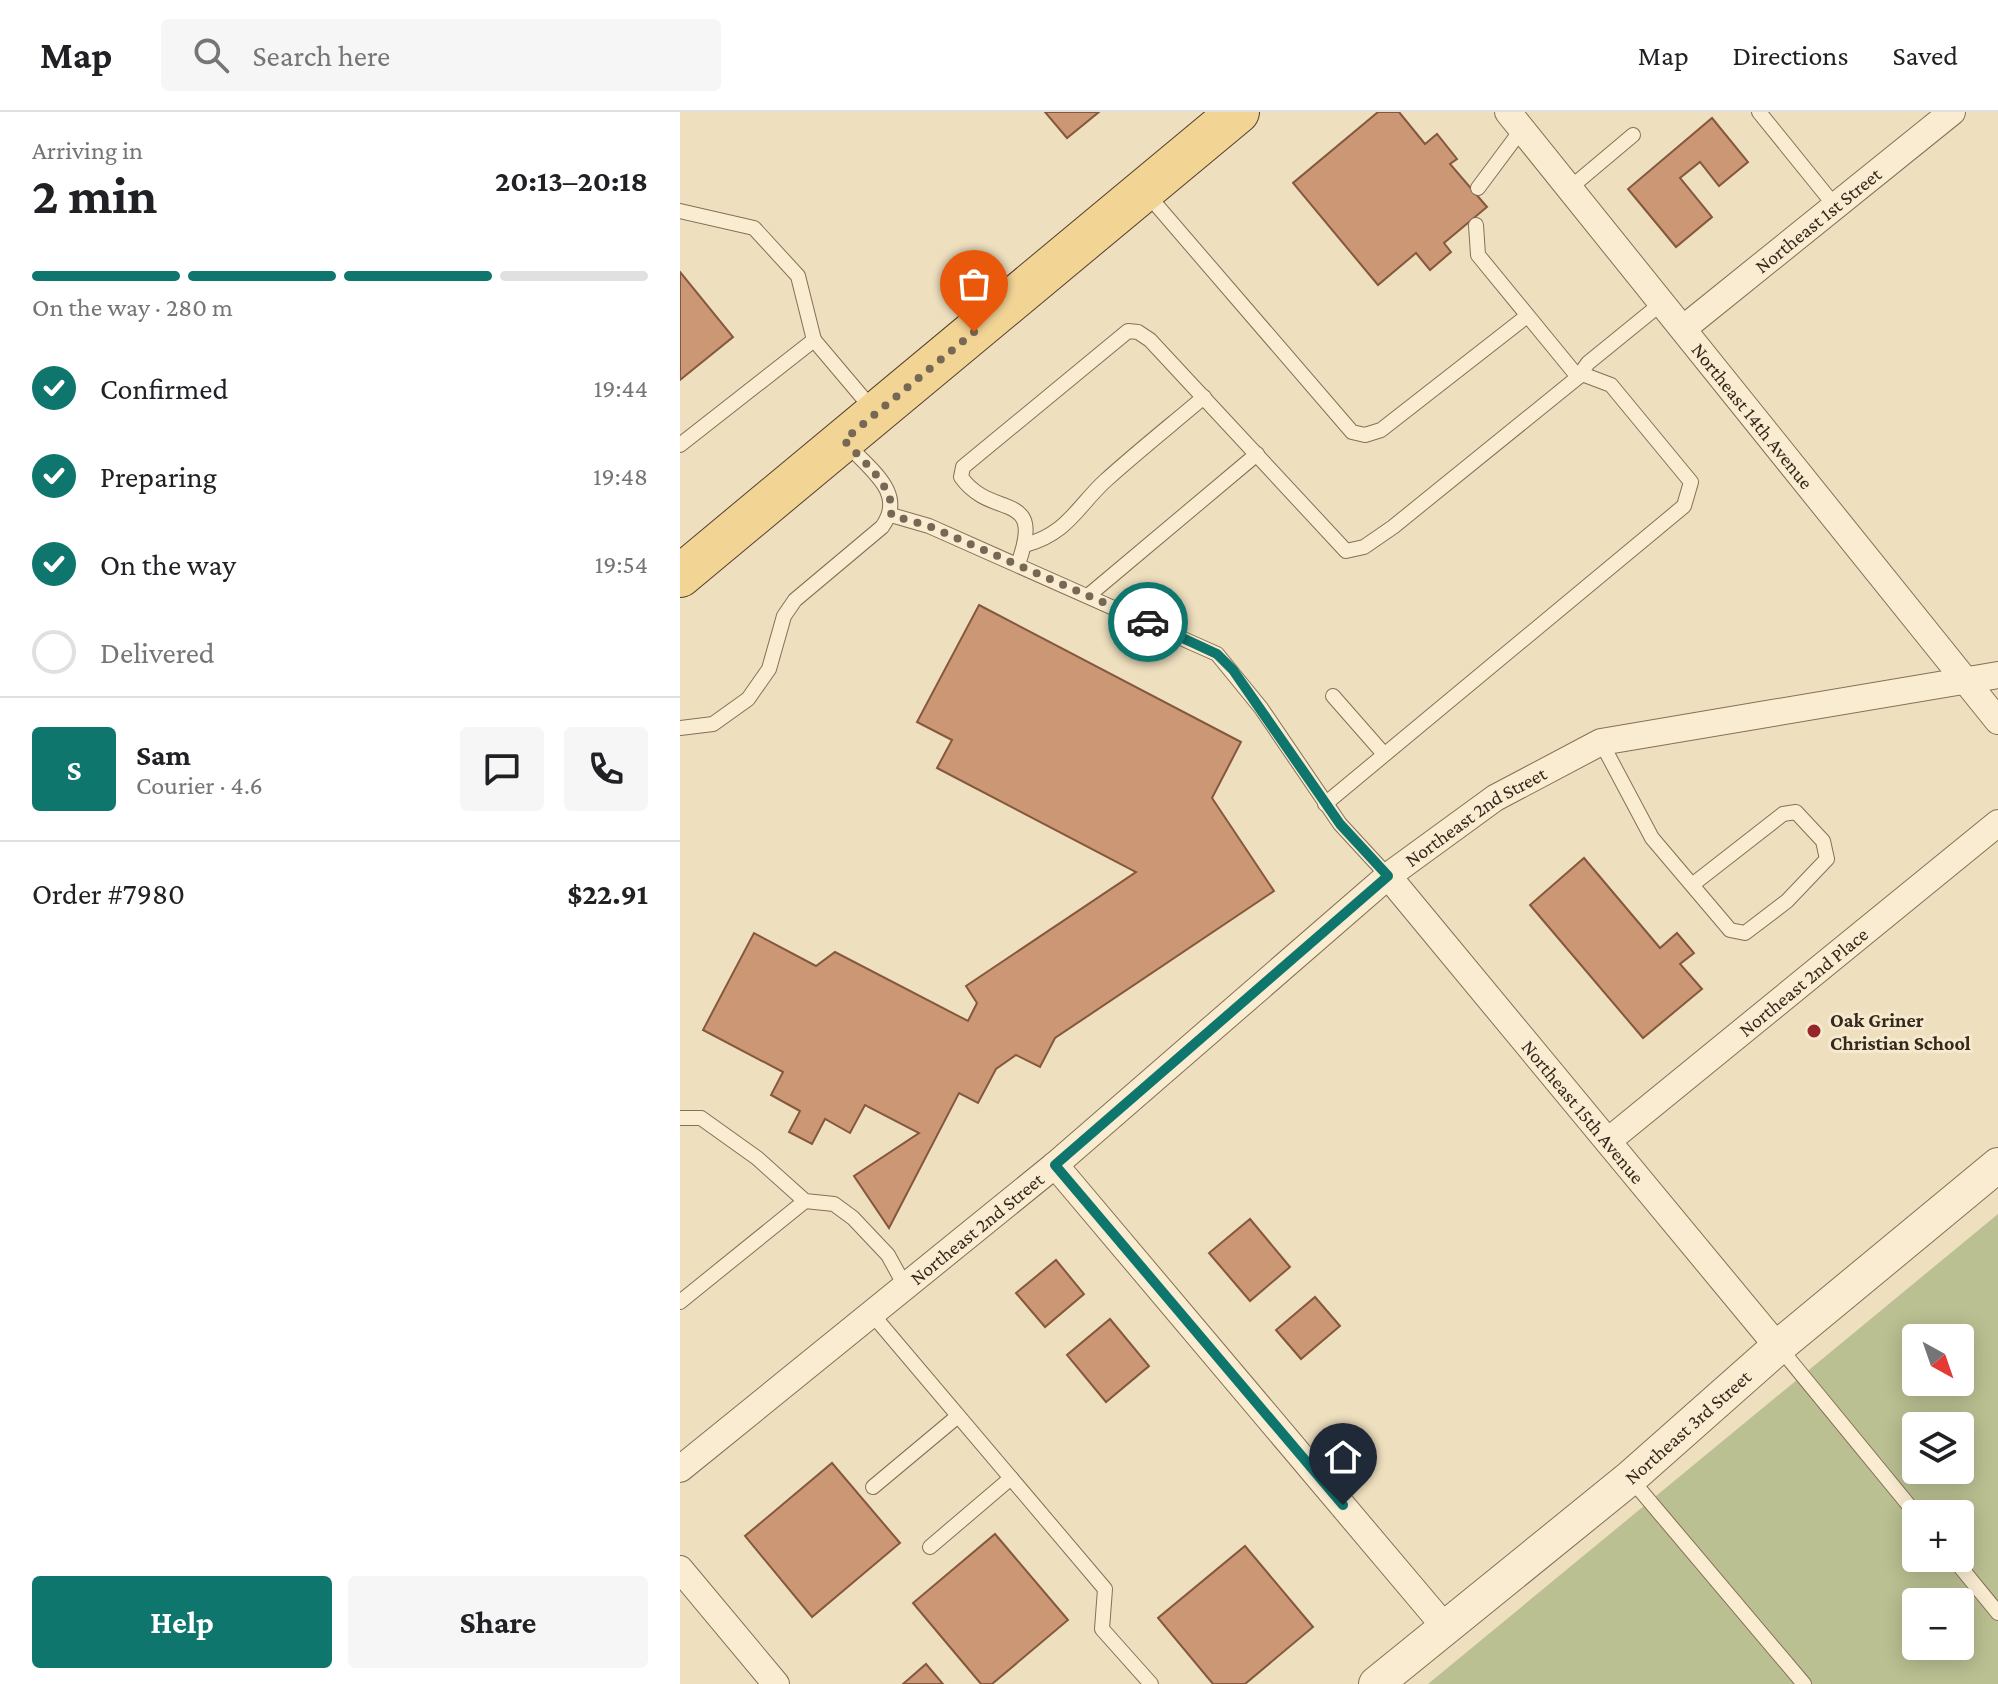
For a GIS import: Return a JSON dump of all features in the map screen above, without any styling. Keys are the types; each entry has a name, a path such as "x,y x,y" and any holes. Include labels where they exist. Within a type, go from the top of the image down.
{"main road":[{"path":"680,576 1238,112"}],"street":[{"name":"Northeast 1st Street","path":"1684,328 1952,112"},
{"name":"Northeast 14th Avenue","path":"1515,120 1998,721"},
{"name":"Northeast 2nd Street","path":"680,1469 1055,1165 1388,876 1495,798 1601,742 1998,675"},
{"name":"Northeast 2nd Place","path":"1608,1141 1998,823"},
{"name":"Northeast 15th Avenue","path":"1388,876 1778,1347"},
{"path":"1055,1165 1445,1627"},
{"name":"Northeast 3rd Street","path":"1376,1684 1630,1478 1778,1347 1998,1165"},
{"path":"680,1569 776,1684"}],"lane":[{"path":"1759,112 1835,206"},
{"path":"1478,188 1515,120"},
{"path":"1570,188 1633,135"},
{"path":"1144,190 1352,432 1365,435 1381,430 1527,316"},
{"path":"680,211 754,228 798,276 814,340 876,413"},
{"path":"1476,225 1478,255 1578,377"},
{"path":"1578,377 1588,363 1663,302"},
{"path":"1018,564 1029,535 1026,521 1015,511 967,485 961,477 963,467 1128,331 1138,332 1204,397 1346,551 1364,547 1582,374 1597,377 1611,385 1691,482 1684,506 1325,804"},
{"path":"680,445 814,340"},
{"path":"1025,545 1040,541 1074,518 1103,483 1204,397"},
{"path":"680,728 713,724 748,699 769,669 784,616 795,600 882,527 891,515 893,504 888,491 844,440"},
{"path":"1089,595 1257,454"},
{"path":"891,515 929,526 1217,654 1261,708 1325,804 1388,876"},
{"path":"1333,696 1383,753"},
{"path":"1601,742 1652,838 1730,930 1745,933 1820,870 1827,859 1823,841 1796,812 1783,814 1692,885"},
{"path":"680,1118 701,1118 757,1158 805,1201 834,1204 853,1218 888,1255 905,1286"},
{"path":"680,1302 805,1201"},
{"path":"872,1314 1105,1589 1102,1629 1151,1684"},
{"path":"1778,1347 1904,1500"},
{"path":"873,1487 958,1416"},
{"path":"930,1547 1011,1478"},
{"path":"1630,1478 1804,1684"},
{"path":"1964,1572 1998,1613"}],"green space":[{"path":"1998,1214 1998,1684 1428,1684"}],"building":[{"path":"1045,112 1099,112 1067,138"},
{"path":"1378,112 1399,112 1425,144 1437,134 1457,159 1450,164 1487,207 1444,243 1451,252 1430,270 1416,253 1378,285 1293,183"},
{"path":"1712,118 1748,162 1719,186 1700,162 1680,178 1712,217 1676,247 1628,189"},
{"path":"680,272 733,337 680,380"},
{"path":"979,605 1241,742 1212,798 1274,891 1055,1038 1040,1067 1016,1055 996,1069 978,1103 959,1093 889,1228 854,1176 919,1133 865,1105 850,1133 825,1119 812,1144 789,1132 800,1111 771,1095 783,1072 703,1030 754,933 816,966 835,952 968,1021 977,1003 966,986 1136,872 937,768 952,740 917,722"},
{"path":"1584,858 1660,948 1677,933 1694,953 1680,964 1702,989 1643,1038 1530,905"},
{"path":"1250,1219 1290,1267 1250,1301 1209,1253"},
{"path":"1056,1260 1084,1294 1045,1327 1016,1293"},
{"path":"1315,1297 1340,1326 1301,1359 1276,1330"},
{"path":"1110,1319 1149,1366 1106,1402 1067,1355"},
{"path":"832,1463 900,1543 812,1617 745,1536"},
{"path":"995,1534 1068,1620 992,1684 981,1684 913,1603"},
{"path":"1245,1546 1313,1627 1245,1684 1213,1684 1158,1618"},
{"path":"926,1664 943,1684 903,1684"}],"way so far":[{"path":"974,332 844,440 888,491 893,504 891,515 929,526 1148,622"}],"place":[{"name":"Oak Griner Christian School","path":"1814,1031"}],"route":[{"path":"1148,622 1217,654 1233,670 1340,824 1388,876 1055,1165 1343,1505"}]}
